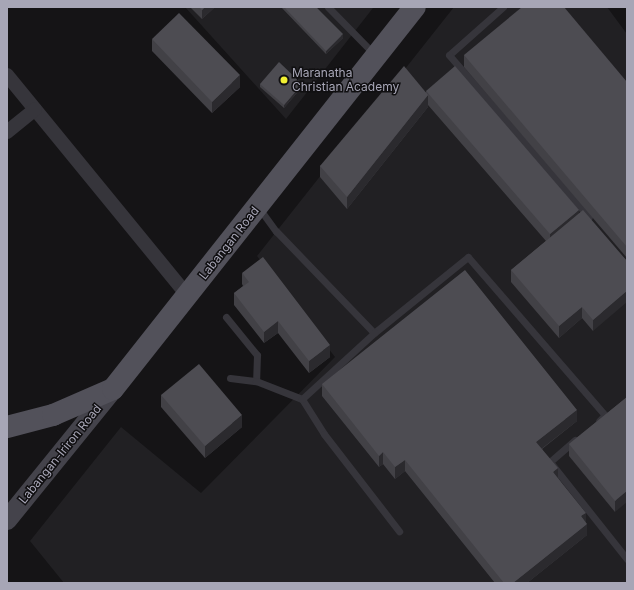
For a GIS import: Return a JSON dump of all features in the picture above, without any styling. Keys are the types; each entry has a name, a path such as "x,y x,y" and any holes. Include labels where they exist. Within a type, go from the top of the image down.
{"main road":[{"name":"Labangan Road","path":"7,427 53,415 113,389 415,7"},
{"name":"Labangan-Iriron Road","path":"7,520 113,389"}],"street":[{"path":"7,75 188,296"},
{"path":"7,132 34,109"}],"lane":[{"path":"328,7 377,57"},
{"path":"503,7 449,55 596,227"},
{"path":"258,207 276,231 374,334"},
{"path":"302,399 374,334 468,257 605,415 594,424"},
{"path":"226,317 257,355 256,381"},
{"path":"230,378 256,381 302,399 324,434 399,531"},
{"path":"583,434 550,462 627,559"}],"shaded area":[{"name":"Maranatha Christian Academy","path":"185,7 372,7 373,8 286,119"},
{"path":"454,7 607,7 627,34 627,583 64,583 30,541 121,427 201,493 335,357 257,256"}],"building":[{"path":"284,7 316,7 343,34 326,51"},
{"path":"522,7 564,7 627,82 627,247 464,55"},
{"path":"179,13 240,75 212,102 152,39"},
{"path":"279,62 302,84 284,105 260,84"},
{"path":"404,66 428,95 347,197 320,166"},
{"path":"455,66 579,210 550,234 426,91"},
{"path":"583,210 627,261 627,291 593,320 582,307 559,326 511,270"},
{"path":"263,257 330,345 309,361 278,321 264,332 234,293 249,282 242,273"},
{"path":"465,270 577,410 536,442 558,468 553,472 586,513 581,516 587,524 513,583 504,583 405,460 395,467 383,452 379,456 322,384"},
{"path":"199,364 242,415 205,446 161,395"},
{"path":"627,397 627,491 615,501 569,444"}],"place":[{"name":"Maranatha Christian Academy","path":"284,80"}]}
